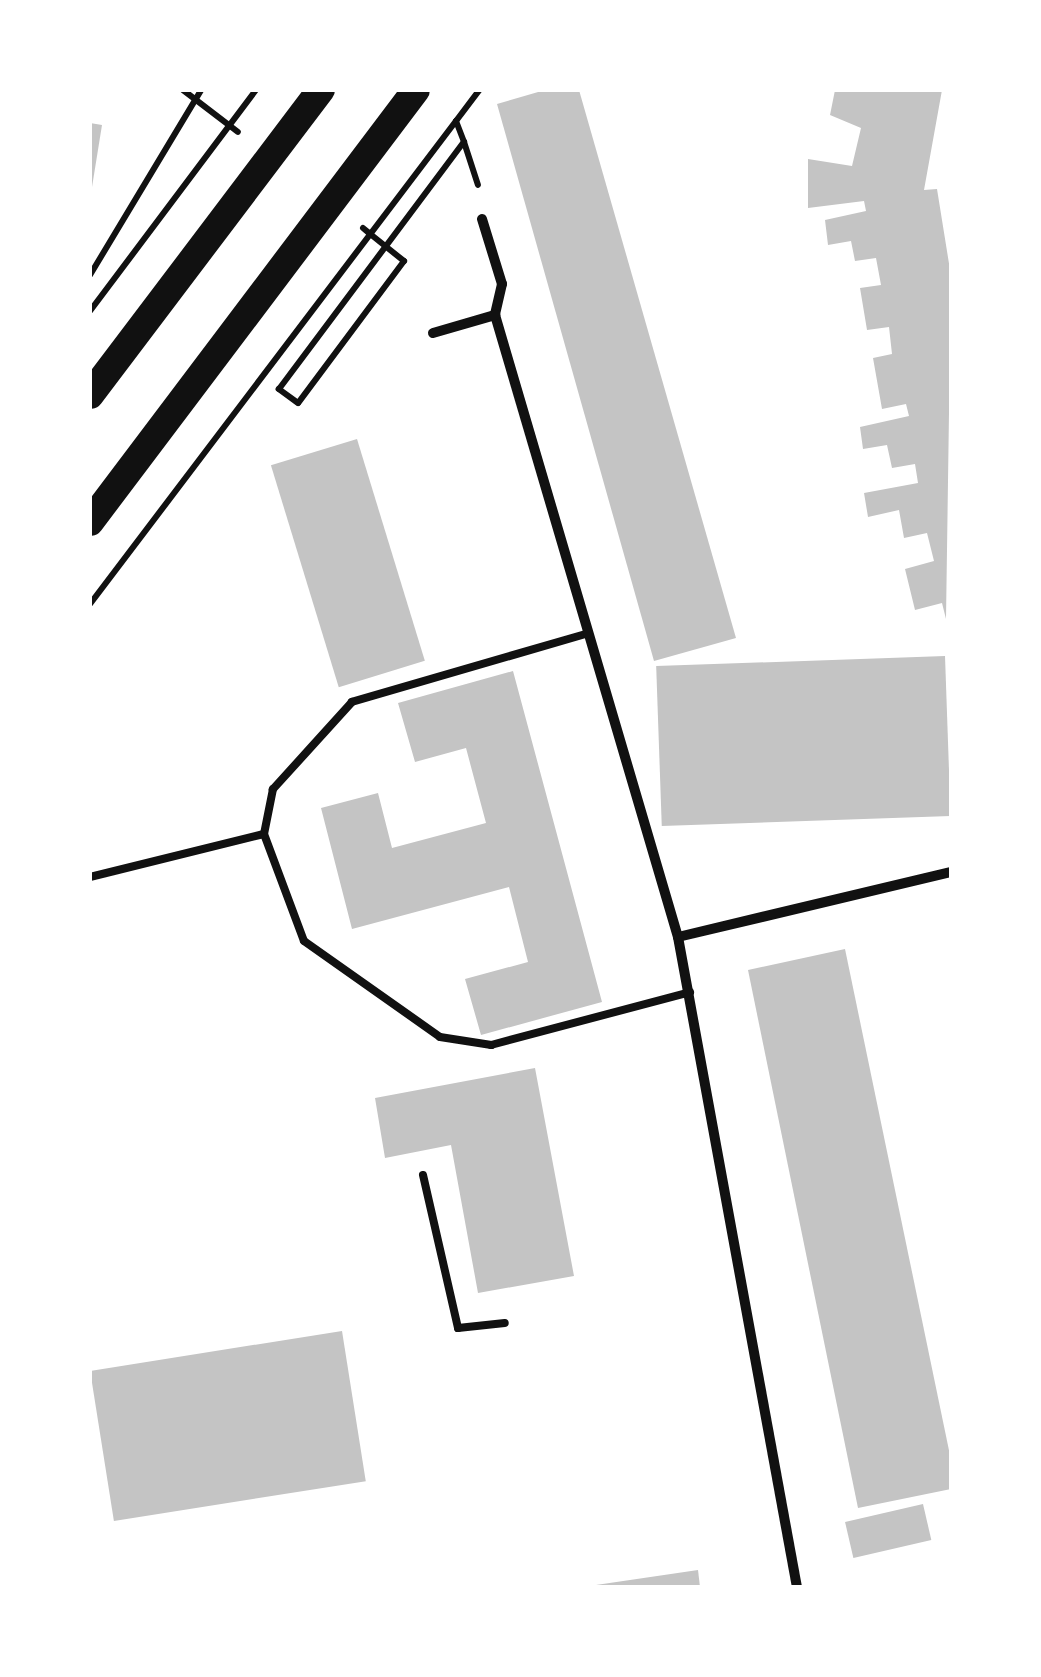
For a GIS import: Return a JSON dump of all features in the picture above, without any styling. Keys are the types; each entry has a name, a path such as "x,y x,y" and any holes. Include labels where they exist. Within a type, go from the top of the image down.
{"highway":[{"path":"90,396 321,90"},
{"path":"90,522 416,90"}],"street":[{"path":"482,218 502,284 495,314 678,937 797,1587"},
{"path":"433,333 495,314"},
{"path":"678,937 951,872"}],"lane":[{"path":"589,633 352,702 273,788 264,834 304,942 440,1036 491,1044 690,992"},
{"path":"90,877 264,834"},
{"path":"423,1175 458,1328 505,1323"}],"path":[{"path":"90,275 201,90"},
{"path":"90,311 256,90"},
{"path":"90,604 478,90"},
{"path":"456,120 482,218"},
{"path":"404,260 298,403 279,388 464,142"}],"building":[{"path":"545,90 579,90 736,638 654,661 497,104"},
{"path":"835,90 942,90 924,190 937,189 951,276 946,619 942,603 915,610 905,569 934,561 927,533 904,538 899,510 868,517 864,493 918,483 915,464 892,468 887,445 863,449 860,427 909,416 906,404 882,409 873,358 892,354 889,327 867,330 860,288 881,285 876,258 855,261 851,241 828,245 825,220 866,211 864,201 808,208 808,159 852,166 861,128 830,115"},
{"path":"90,123 102,125 92,187 90,187"},
{"path":"357,439 425,661 339,687 271,465"},
{"path":"945,656 951,816 662,826 656,666"},
{"path":"513,671 602,1002 481,1035 465,979 528,962 509,887 352,929 321,808 378,793 392,848 486,823 466,748 415,762 398,703"},
{"path":"845,949 951,1460 951,1489 858,1508 748,970"},
{"path":"535,1068 574,1276 478,1293 451,1145 385,1158 375,1098"},
{"path":"342,1331 366,1481 114,1521 90,1371"},
{"path":"923,1504 931,1540 853,1558 845,1522"},
{"path":"698,1570 700,1587 596,1587 596,1585"}]}
